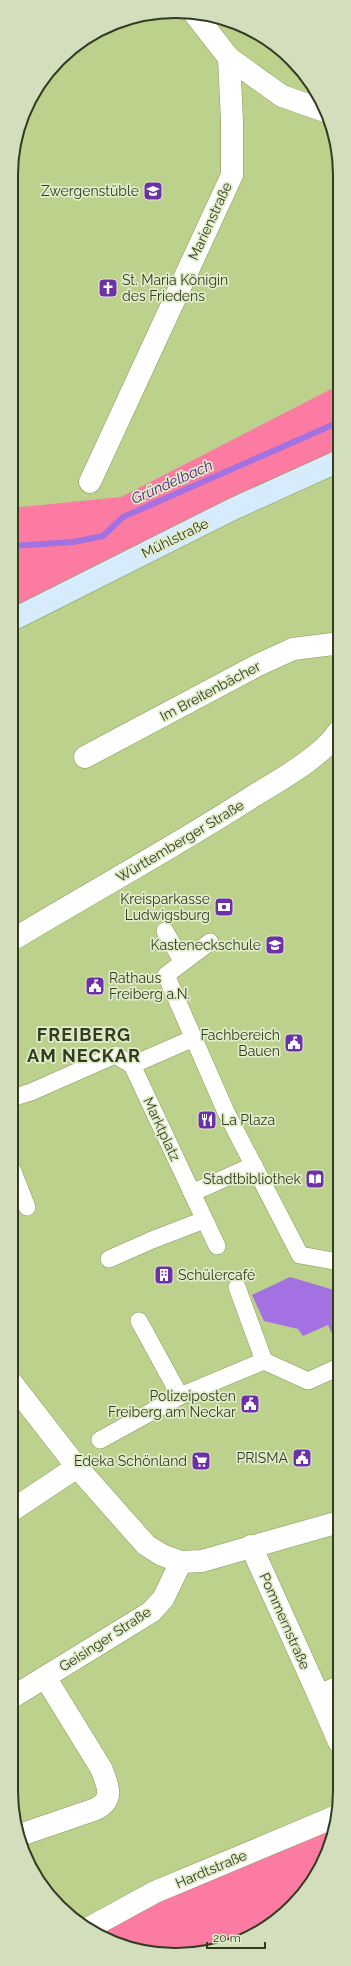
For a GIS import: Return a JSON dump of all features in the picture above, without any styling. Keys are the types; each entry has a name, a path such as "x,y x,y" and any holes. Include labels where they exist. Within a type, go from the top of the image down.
{"main road":[{"name":"Mühlstraße","path":"18,617 233,509 333,464"}],"street":[{"path":"200,20 230,58 282,96 317,106"},
{"name":"Marienstraße","path":"90,482 232,175 230,58"},
{"name":"Im Breitenbächer","path":"85,757 258,665 293,649 333,644"},
{"name":"Württemberger Straße","path":"18,936 97,889 190,837 316,755 333,740"},
{"path":"166,931 182,962"},
{"path":"210,942 166,975 226,1112 300,1255 333,1261"},
{"path":"18,1096 31,1092 115,1055 132,1065 194,1038"},
{"name":"Marktplatz","path":"132,1065 217,1246"},
{"path":"192,1193 254,1165"},
{"path":"18,1184 27,1207"},
{"path":"109,1259 152,1240 204,1220"},
{"path":"237,1287 264,1360 308,1381 333,1371"},
{"path":"139,1321 180,1396"},
{"path":"100,1440 180,1396 264,1360"},
{"path":"18,1391 76,1467 146,1545 162,1555 181,1562 208,1560 251,1546 333,1524"},
{"path":"18,1506 76,1467"},
{"name":"Pommernstraße","path":"251,1546 333,1729"},
{"name":"Geisinger Straße","path":"18,1694 151,1612 162,1599 181,1562"},
{"path":"24,1834 96,1809 104,1805 109,1796 107,1784 101,1768 45,1677"},
{"path":"318,1696 333,1690"},
{"name":"Hardtstraße","path":"94,1925 155,1892 330,1819"}],"shaded area":[{"path":"333,388 333,455 18,617 18,507 121,497"},
{"path":"290,1277 333,1290 333,1336 328,1325 303,1336 298,1329 264,1321 252,1295"},
{"path":"330,1819 325,1841 317,1860 294,1894 279,1909 245,1932 226,1940 196,1947 165,1948 125,1940 95,1925"}],"waterway":[{"name":"Gründelbach","path":"18,546 73,542 103,536 123,517 333,425"}],"place":[{"name":"Zwergenstüble","path":"153,191"},
{"name":"St. Maria Königin des Friedens","path":"108,288"},
{"name":"Kreisparkasse Ludwigsburg","path":"224,907"},
{"name":"Kasteneckschule","path":"275,945"},
{"name":"Rathaus Freiberg a.N.","path":"95,986"},
{"name":"Fachbereich Bauen","path":"294,1043"},
{"name":"La Plaza","path":"207,1120"},
{"name":"Stadtbibliothek","path":"315,1179"},
{"name":"Schülercafé","path":"164,1275"},
{"name":"Polizeiposten Freiberg am Neckar","path":"250,1404"},
{"name":"PRISMA","path":"302,1458"},
{"name":"Edeka Schönland","path":"201,1461"}],"district":[{"name":"FREIBERG AM NECKAR","path":"84,1045"}]}
